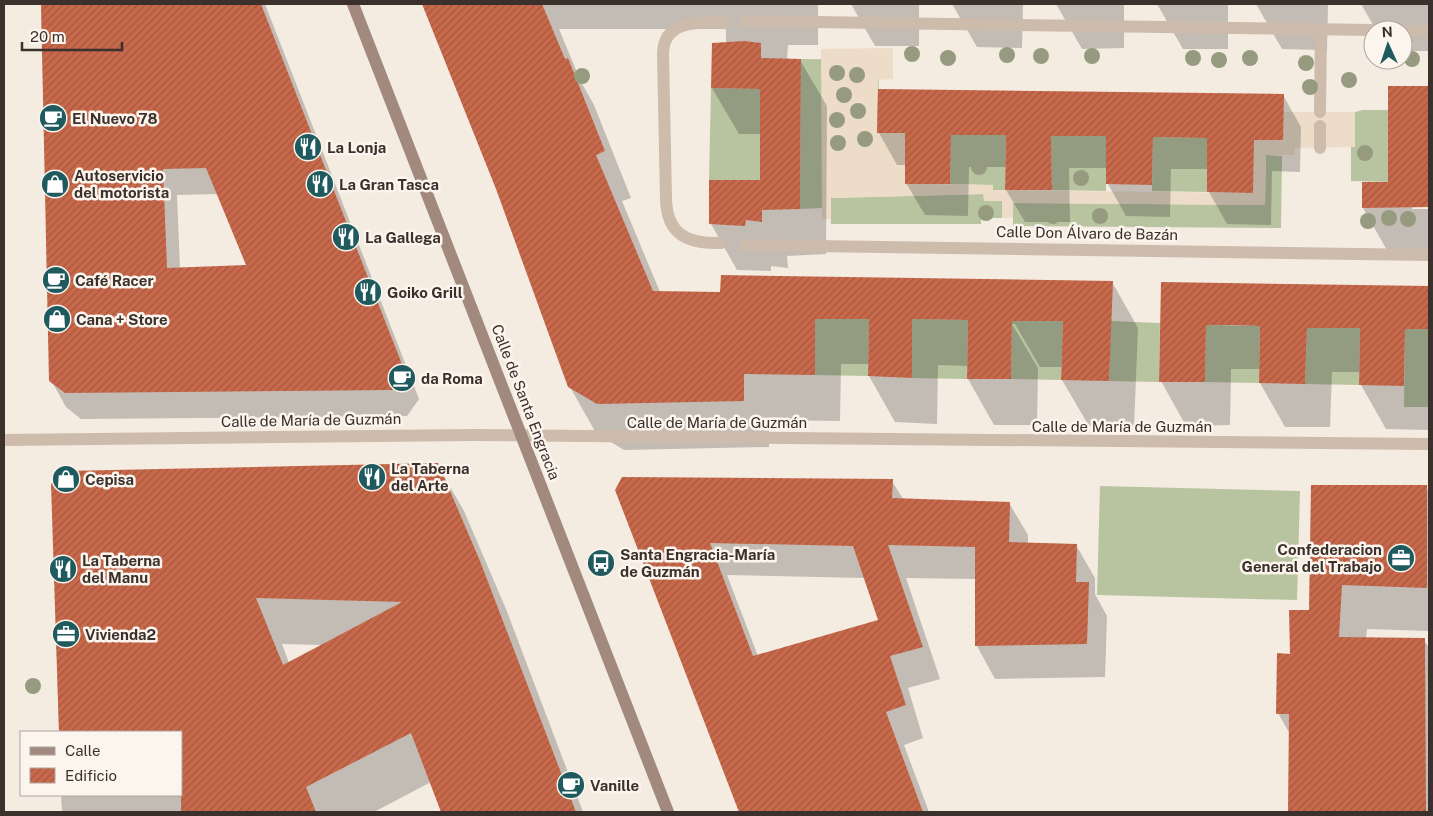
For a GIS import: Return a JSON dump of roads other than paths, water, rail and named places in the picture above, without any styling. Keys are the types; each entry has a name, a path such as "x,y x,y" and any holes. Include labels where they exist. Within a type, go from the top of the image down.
{"main road":[{"name":"Calle de Santa Engracia","path":"353,4 668,812"}],"street":[{"path":"745,21 1363,30"},
{"path":"721,244 688,239 676,231 669,218 666,199 663,54 665,37 672,30 693,24 725,22"},
{"path":"1320,112 1321,30"},
{"path":"1413,30 1429,31"},
{"path":"1320,126 1320,148"},
{"name":"Calle Don Álvaro de Bazán","path":"745,245 1429,255"},
{"name":"Calle de María de Guzmán","path":"4,440 522,436 1429,444"}],"place":[{"name":"El Nuevo 78","path":"53,118"},
{"name":"La Lonja","path":"308,147"},
{"name":"Autoservicio del motorista","path":"55,184"},
{"name":"La Gran Tasca","path":"320,184"},
{"name":"La Gallega","path":"346,237"},
{"name":"Café Racer","path":"56,280"},
{"name":"Goiko Grill","path":"368,292"},
{"name":"Cana + Store","path":"57,319"},
{"name":"da Roma","path":"402,378"},
{"name":"La Taberna del Arte","path":"372,477"},
{"name":"Cepisa","path":"66,479"},
{"name":"Confederacion General del Trabajo","path":"1401,558"},
{"name":"Santa Engracia-María de Guzmán","path":"601,563"},
{"name":"La Taberna del Manu","path":"63,569"},
{"name":"Vivienda2","path":"66,634"},
{"name":"Vanille","path":"571,785"}]}
